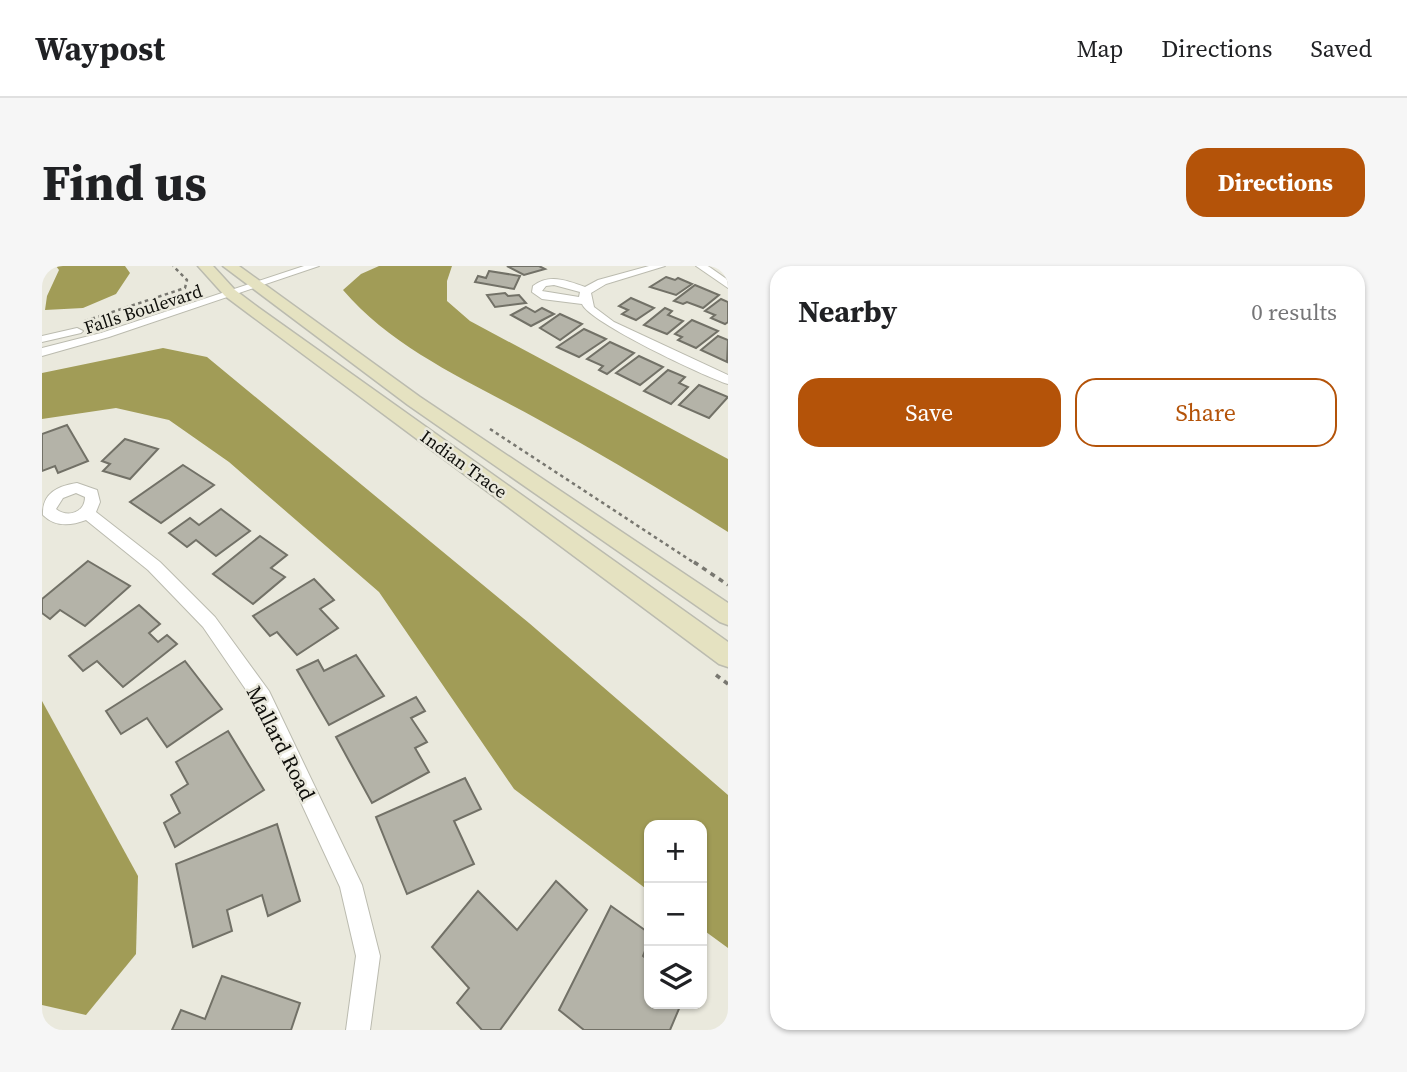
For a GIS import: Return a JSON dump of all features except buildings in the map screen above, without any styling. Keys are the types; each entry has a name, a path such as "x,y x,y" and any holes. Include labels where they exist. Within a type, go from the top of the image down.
{"main road":[{"name":"Indian Trace","path":"205,266 226,288 728,656"},
{"name":"Indian Trace","path":"230,266 430,412 728,615"}],"street":[{"path":"249,281 277,266"},
{"path":"226,288 314,266"},
{"path":"660,266 602,282 586,296 589,309 610,324 728,380"},
{"path":"701,266 728,285"},
{"name":"Falls Boulevard","path":"42,339 226,288"},
{"name":"Falls Boulevard","path":"42,352 105,335 226,288"},
{"name":"Mallard Road","path":"86,512 154,566 209,622 262,697 351,885 368,956 358,1030"}],"path":[{"path":"80,323 185,288 187,280 173,266"},
{"path":"480,423 728,585"},
{"path":"706,667 728,684"}],"shaded area":[{"path":"56,266 125,266 130,273 116,294 83,308 45,310 47,296 59,270"},
{"path":"379,266 452,266 447,281 447,301 470,321 728,459 728,532 588,448 436,364 386,330 343,290 361,274"},
{"path":"163,348 207,357 529,623 728,795 728,948 707,933 707,820 644,820 644,887 514,789 379,592 229,462 169,420 116,408 42,419 42,373"},
{"path":"42,701 138,876 136,954 86,1015 42,1005"}]}
